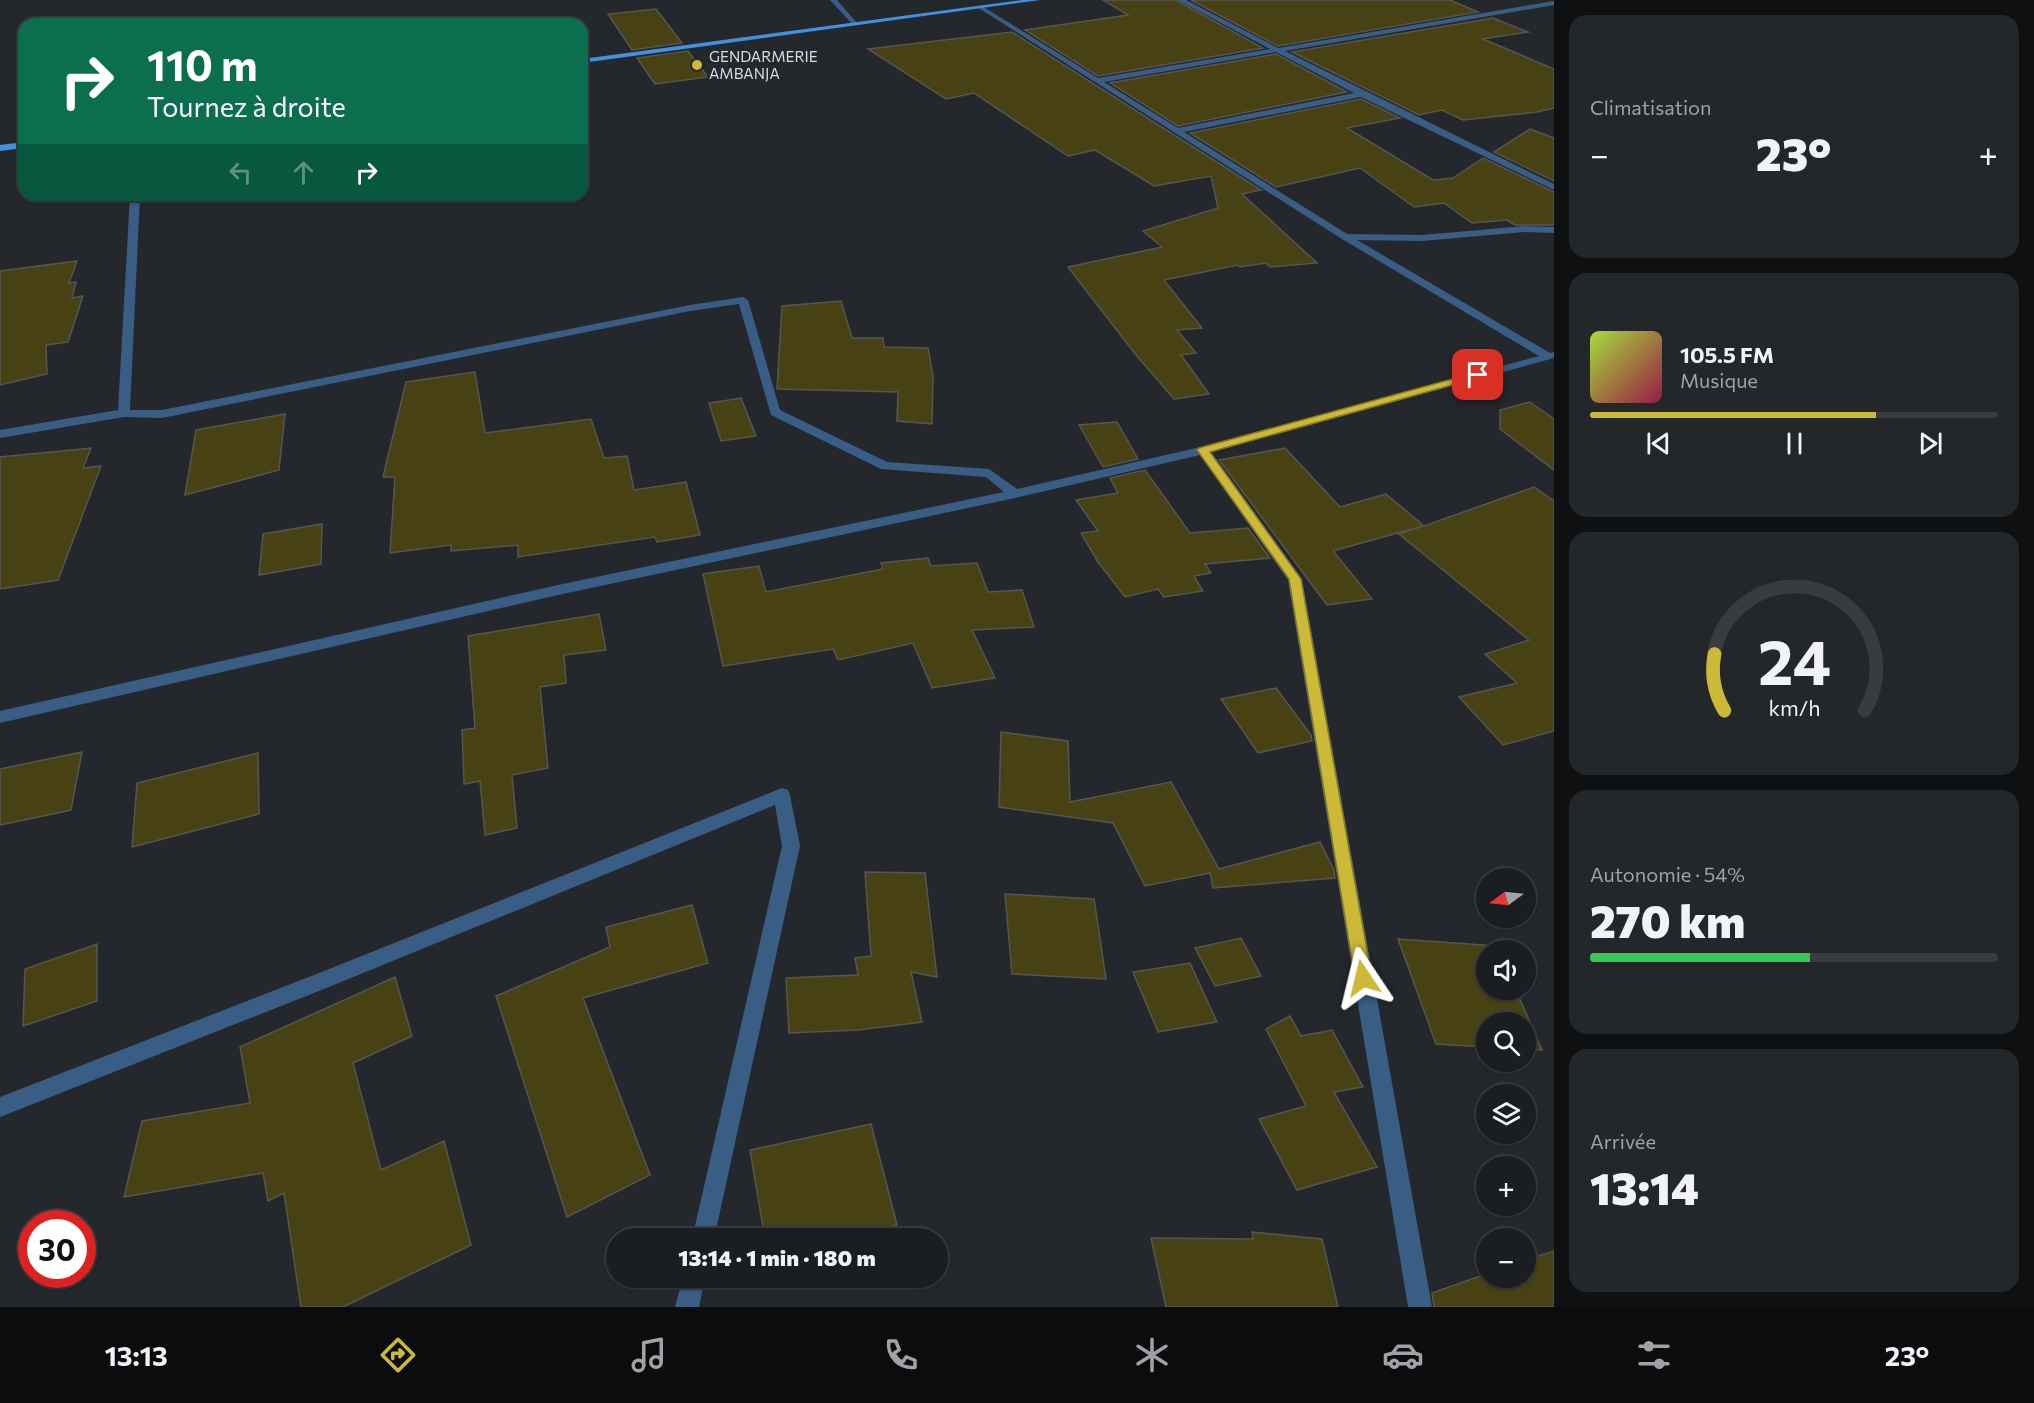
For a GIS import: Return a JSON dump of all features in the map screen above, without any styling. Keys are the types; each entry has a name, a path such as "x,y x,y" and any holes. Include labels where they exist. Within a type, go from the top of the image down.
{"main road":[{"path":"588,60 1036,0"},
{"path":"0,148 18,146"}],"street":[{"path":"833,0 855,24"},
{"path":"1181,0 1362,94 1554,187"},
{"path":"1096,81 1554,3"},
{"path":"980,7 1345,237 1550,355"},
{"path":"1176,130 1362,94"},
{"path":"124,413 135,201"},
{"path":"1345,237 1422,238 1525,229 1554,230"},
{"path":"0,434 124,413 162,414 690,308 743,300 775,412 885,466 989,473 1015,494"},
{"path":"0,717 547,593 1015,494 1203,450 1550,355"},
{"path":"1203,450 1295,579 1420,1307"},
{"path":"0,1107 317,983 782,795 791,846 704,1228"},
{"path":"687,1307 692,1288"}],"building":[{"path":"1103,0 1176,0 1263,48 1098,76 1025,30 1128,15"},
{"path":"1191,0 1450,0 1478,12 1278,46"},
{"path":"656,9 682,43 632,50 608,14"},
{"path":"1493,18 1528,32 1483,39 1554,69 1554,108 1463,120 1442,110 1419,115 1292,52"},
{"path":"1012,32 1261,190 1242,194 1317,263 1270,267 1266,263 1240,267 1238,265 1164,280 1202,328 1177,330 1196,353 1181,355 1209,394 1174,399 1136,355 1068,267 1162,247 1143,231 1218,208 1211,176 1154,186 1095,150 1068,156 974,93 946,99 868,49"},
{"path":"688,51 708,77 655,84 637,58"},
{"path":"1276,54 1347,92 1178,126 1110,83"},
{"path":"1361,99 1400,118 1347,128 1433,180 1453,178 1483,158 1554,192 1554,225 1515,225 1507,220 1472,223 1444,203 1414,207 1360,168 1276,187 1190,133"},
{"path":"1530,129 1554,138 1554,181 1494,152"},
{"path":"77,261 69,283 76,282 72,298 83,296 68,342 46,345 47,374 0,385 0,271"},
{"path":"841,301 852,338 883,338 884,347 928,348 933,376 932,424 897,421 898,392 777,389 782,306"},
{"path":"475,372 485,433 591,419 604,458 627,456 634,490 686,482 700,535 657,542 655,537 518,557 518,545 451,551 451,545 390,553 395,477 383,477 406,382"},
{"path":"741,398 756,436 721,441 709,403"},
{"path":"1530,402 1554,419 1554,470 1500,429 1500,410"},
{"path":"285,414 279,470 185,495 196,430"},
{"path":"1117,422 1138,459 1103,467 1079,425"},
{"path":"91,448 83,468 101,466 58,580 0,589 0,457"},
{"path":"1285,448 1340,507 1386,494 1424,526 1534,487 1554,501 1554,731 1503,745 1459,697 1517,683 1485,654 1529,640 1399,534 1423,526 1333,551 1372,599 1327,605 1219,460"},
{"path":"1145,470 1190,533 1248,528 1270,558 1205,564 1211,573 1194,576 1203,591 1164,597 1158,589 1125,597 1098,562 1081,533 1098,531 1076,500 1118,493 1110,478"},
{"path":"322,524 321,564 259,575 263,534"},
{"path":"928,558 931,566 977,563 988,592 1022,590 1034,627 972,630 995,678 932,688 913,643 838,660 833,649 723,666 703,574 759,566 766,592 883,569 881,563"},
{"path":"599,614 606,650 564,655 566,683 540,687 548,768 512,775 517,828 485,835 480,781 464,784 462,730 475,728 468,636"},
{"path":"1276,688 1311,735 1312,741 1258,753 1221,699"},
{"path":"1001,732 1068,741 1070,802 1171,782 1219,869 1320,842 1334,870 1335,878 1213,888 1210,873 1145,886 1113,823 999,807"},
{"path":"82,752 71,810 0,825 0,769"},
{"path":"258,753 259,814 132,847 137,783"},
{"path":"865,872 925,873 937,977 911,972 922,1022 858,1030 789,1033 786,978 858,975 855,958 871,956"},
{"path":"1005,894 1094,899 1106,979 1012,974"},
{"path":"692,905 708,963 583,998 650,1175 567,1217 496,996 610,947 606,927"},
{"path":"1241,938 1261,976 1215,986 1195,948"},
{"path":"1398,939 1476,945 1476,1000 1520,1000 1526,1012 1476,1012 1476,1046 1436,1044"},
{"path":"97,944 97,1001 23,1026 25,969"},
{"path":"1190,963 1217,1022 1158,1032 1133,972"},
{"path":"395,977 412,1036 353,1063 381,1170 444,1141 471,1245 343,1307 301,1307 284,1193 268,1201 263,1173 124,1197 142,1121 250,1103 240,1047"},
{"path":"1290,1016 1301,1036 1332,1030 1363,1087 1334,1092 1377,1167 1297,1190 1259,1119 1306,1106 1266,1029"},
{"path":"1536,1036 1542,1050 1536,1050"},
{"path":"871,1124 897,1225 884,1228 763,1228 750,1150"},
{"path":"1252,1232 1322,1239 1338,1307 1166,1307 1151,1238 1253,1239"},
{"path":"1554,1251 1554,1307 1434,1307 1432,1293 1476,1278 1476,1288 1536,1288 1536,1257"}],"place":[{"name":"GENDARMERIE AMBANJA","path":"697,65"}],"route":[{"path":"1363,978 1295,579 1203,450 1478,375"}]}
